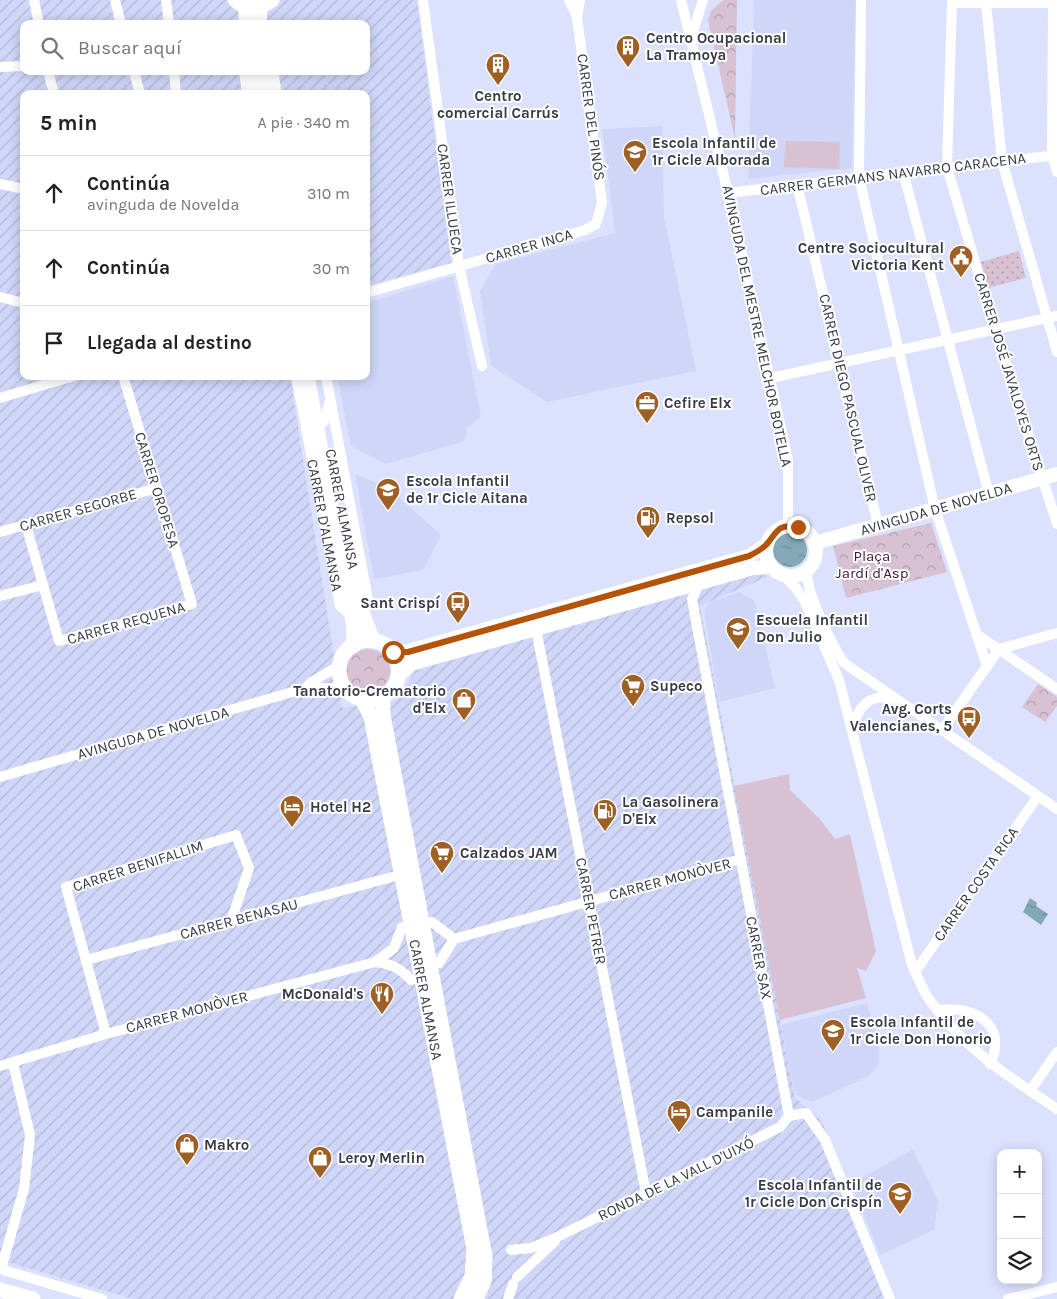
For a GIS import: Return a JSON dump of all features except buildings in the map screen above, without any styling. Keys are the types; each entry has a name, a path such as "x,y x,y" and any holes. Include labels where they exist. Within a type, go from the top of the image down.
{"main road":[{"path":"254,75 255,90"},
{"path":"265,75 266,90"},
{"name":"CARRER D'ALMANSA","path":"308,380 358,616 354,629 353,646"},
{"name":"CARRER ALMANSA","path":"317,380 358,616 374,641"},
{"name":"AVINGUDA DE NOVELDA","path":"815,543 1057,474"},
{"path":"393,652 408,652 749,556 767,544 775,532 788,526 802,528 815,543 815,558 807,570 795,576 777,570 752,568 411,664 399,675 393,689 384,696 373,700 362,699 345,688 341,677 340,665 344,655 353,646 365,641 374,641 386,646 393,652 398,663 399,675"},
{"path":"767,544 766,554 777,570"},
{"name":"CARRER ALMANSA","path":"384,696 383,715 485,1257 484,1281 476,1299"},
{"name":"CARRER ALMANSA","path":"362,699 371,717 474,1256 472,1276 461,1299"},
{"path":"462,1246 474,1256"},
{"path":"0,1290 33,1299"}],"street":[{"path":"34,0 37,20"},
{"path":"115,0 120,20"},
{"path":"166,0 168,20"},
{"name":"CARRER ILLUECA","path":"424,0 459,266 482,366"},
{"name":"CARRER DEL PINÓS","path":"570,0 577,18 602,203 600,216"},
{"name":"CARRER DEL PINÓS","path":"577,18 580,0"},
{"name":"AVINGUDA DEL MESTRE MELCHOR BOTELLA","path":"681,0 728,193 788,459 788,526"},
{"path":"691,39 703,0"},
{"path":"861,0 859,177 935,509 987,666"},
{"path":"952,2 1053,1 1054,155 1057,172"},
{"name":"CARRER JOSÉ JAVALOYES ORTS","path":"952,2 947,167 1057,524"},
{"path":"986,3 1002,161 1052,317 1057,352"},
{"path":"0,67 20,66"},
{"path":"49,75 53,90"},
{"path":"135,75 139,90"},
{"path":"174,75 176,90"},
{"path":"245,75 246,90"},
{"path":"275,75 276,90"},
{"name":"CARRER GERMANS NAVARRO CARACENA","path":"728,193 1054,155"},
{"path":"903,172 988,494"},
{"path":"0,184 20,188"},
{"name":"CARRER DIEGO PASCUAL OLIVER","path":"797,184 878,525"},
{"name":"CARRER INCA","path":"370,292 585,230 596,224 600,216"},
{"path":"0,297 20,302"},
{"path":"771,378 1052,317"},
{"path":"0,398 52,380"},
{"name":"CARRER OROPESA","path":"123,380 192,604"},
{"name":"CARRER D'ALMANSA","path":"297,380 340,606 358,616 368,600 327,380"},
{"name":"CARRER D'ALMANSA","path":"324,422 331,397"},
{"name":"CARRER D'ALMANSA","path":"306,428 312,407"},
{"name":"CARRER SEGORBE","path":"0,532 157,488"},
{"path":"0,596 43,585 26,525"},
{"path":"777,570 796,588 812,616 836,672 915,972 928,996 968,1045 990,1064 1057,1109"},
{"path":"807,570 808,584 832,645 844,663 1057,809"},
{"name":"CARRER SAX","path":"698,584 692,599 789,1116"},
{"name":"CARRER REQUENA","path":"43,585 59,641 192,604"},
{"name":"CARRER PETRER","path":"536,629 646,1193"},
{"path":"942,730 999,649 1057,632"},
{"path":"976,634 1057,689"},
{"name":"AVINGUDA DE NOVELDA","path":"306,688 310,683 340,665"},
{"name":"AVINGUDA DE NOVELDA","path":"0,777 306,688 345,688"},
{"path":"853,731 856,714 869,701 886,697 896,700"},
{"name":"CARRER COSTA RICA","path":"915,972 1038,796"},
{"name":"CARRER BENIFALLIM","path":"106,1034 66,887 236,835 249,868 231,921"},
{"name":"CARRER MONÒVER","path":"454,939 741,859"},
{"name":"CARRER BENASAU","path":"86,960 392,877"},
{"path":"432,922 454,939 439,963"},
{"name":"CARRER MONÒVER","path":"0,1066 106,1034 375,962 394,948 402,927"},
{"path":"375,962 392,964 412,980"},
{"path":"939,1010 964,1009 983,1018 994,1034 994,1056 990,1064"},
{"path":"1030,1091 1057,1052"},
{"path":"13,1063 30,1135 24,1189 1,1269 102,1299"},
{"path":"789,1116 806,1113 825,1140 890,1299"},
{"name":"RONDA DE LA VALL D'UIXÓ","path":"511,1250 530,1248 559,1236 780,1127 789,1116"},
{"name":"RONDA DE LA VALL D'UIXÓ","path":"508,1299 515,1280 559,1236"},
{"path":"1008,1299 1057,1287"}],"shaded area":[{"path":"0,0 417,0 451,263 370,285 370,90 20,90 20,380 291,380 342,708 396,701 416,669 763,564 767,577 700,606 795,1098 822,1121 892,1299 133,1299 0,1260"},
{"path":"754,0 856,0 852,168 748,179"},
{"path":"662,126 664,216 696,371 547,402 491,366 480,291 496,264 615,233 602,129"},
{"path":"453,276 481,417 467,428 465,441 386,464 351,446 338,380 370,380 370,302"},
{"name":"Escola Infantil de 1r Cicle Aitana","path":"355,474 387,487 441,535 423,570 374,579"},
{"name":"Escuela Infantil Don Julio","path":"739,592 754,600 775,688 719,702 704,611 708,603"},
{"name":"Escola Infantil de 1r Cicle Don Honorio","path":"867,1003 879,1048 879,1064 869,1076 813,1102 799,1097 794,1090 781,1025"},
{"name":"Escola Infantil de 1r Cicle Don Crispín","path":"913,1149 938,1201 934,1230 880,1255 851,1184"}],"green space":[{"path":"723,0 737,0 735,139 708,20 711,11"},
{"path":"786,141 840,142 839,169 784,167"},
{"path":"1019,251 1026,278 988,288 981,262"},
{"name":"Plaça Jardí d'Asp","path":"931,523 947,572 846,598 833,546"},
{"path":"372,649 384,655 389,663 389,679 384,687 376,692 364,693 352,687 347,679 346,667 352,655 360,650"},
{"path":"1038,684 1057,697 1057,706 1045,722 1022,707"},
{"path":"789,774 790,790 819,818 835,839 850,834 876,951 866,971 857,968 866,998 780,1020 734,786"}],"water":[{"path":"790,533 797,534 802,538 806,543 806,557 802,562 797,566 790,567 783,566 778,562 774,557 773,550 774,543 778,538 783,534"},
{"path":"1030,898 1037,903 1036,906 1048,914 1041,925 1023,912"}],"place":[{"name":"Centro Ocupacional La Tramoya","path":"628,68"},
{"name":"Centro comercial Carrús","path":"498,86"},
{"name":"Escola Infantil de 1r Cicle Alborada","path":"635,173"},
{"name":"Centre Sociocultural Victoria Kent","path":"961,278"},
{"name":"Cefire Elx","path":"647,424"},
{"name":"Escola Infantil de 1r Cicle Aitana","path":"388,511"},
{"name":"Repsol","path":"648,539"},
{"name":"Sant Crispí","path":"458,624"},
{"name":"Escuela Infantil Don Julio","path":"738,650"},
{"name":"Supeco","path":"633,707"},
{"name":"Tanatorio-Crematorio d'Elx","path":"464,721"},
{"name":"Avg. Corts Valencianes, 5","path":"969,739"},
{"name":"Hotel H2","path":"292,828"},
{"name":"La Gasolinera D'Elx","path":"605,832"},
{"name":"Calzados JAM","path":"442,874"},
{"name":"McDonald's","path":"382,1015"},
{"name":"Escola Infantil de 1r Cicle Don Honorio","path":"833,1052"},
{"name":"Campanile","path":"679,1133"},
{"name":"Makro","path":"187,1166"},
{"name":"Leroy Merlin","path":"320,1179"},
{"name":"Escola Infantil de 1r Cicle Don Crispín","path":"900,1215"}],"route":[{"path":"393,652 408,652 749,556 767,544 771,535 779,529 788,526 798,527"}]}
